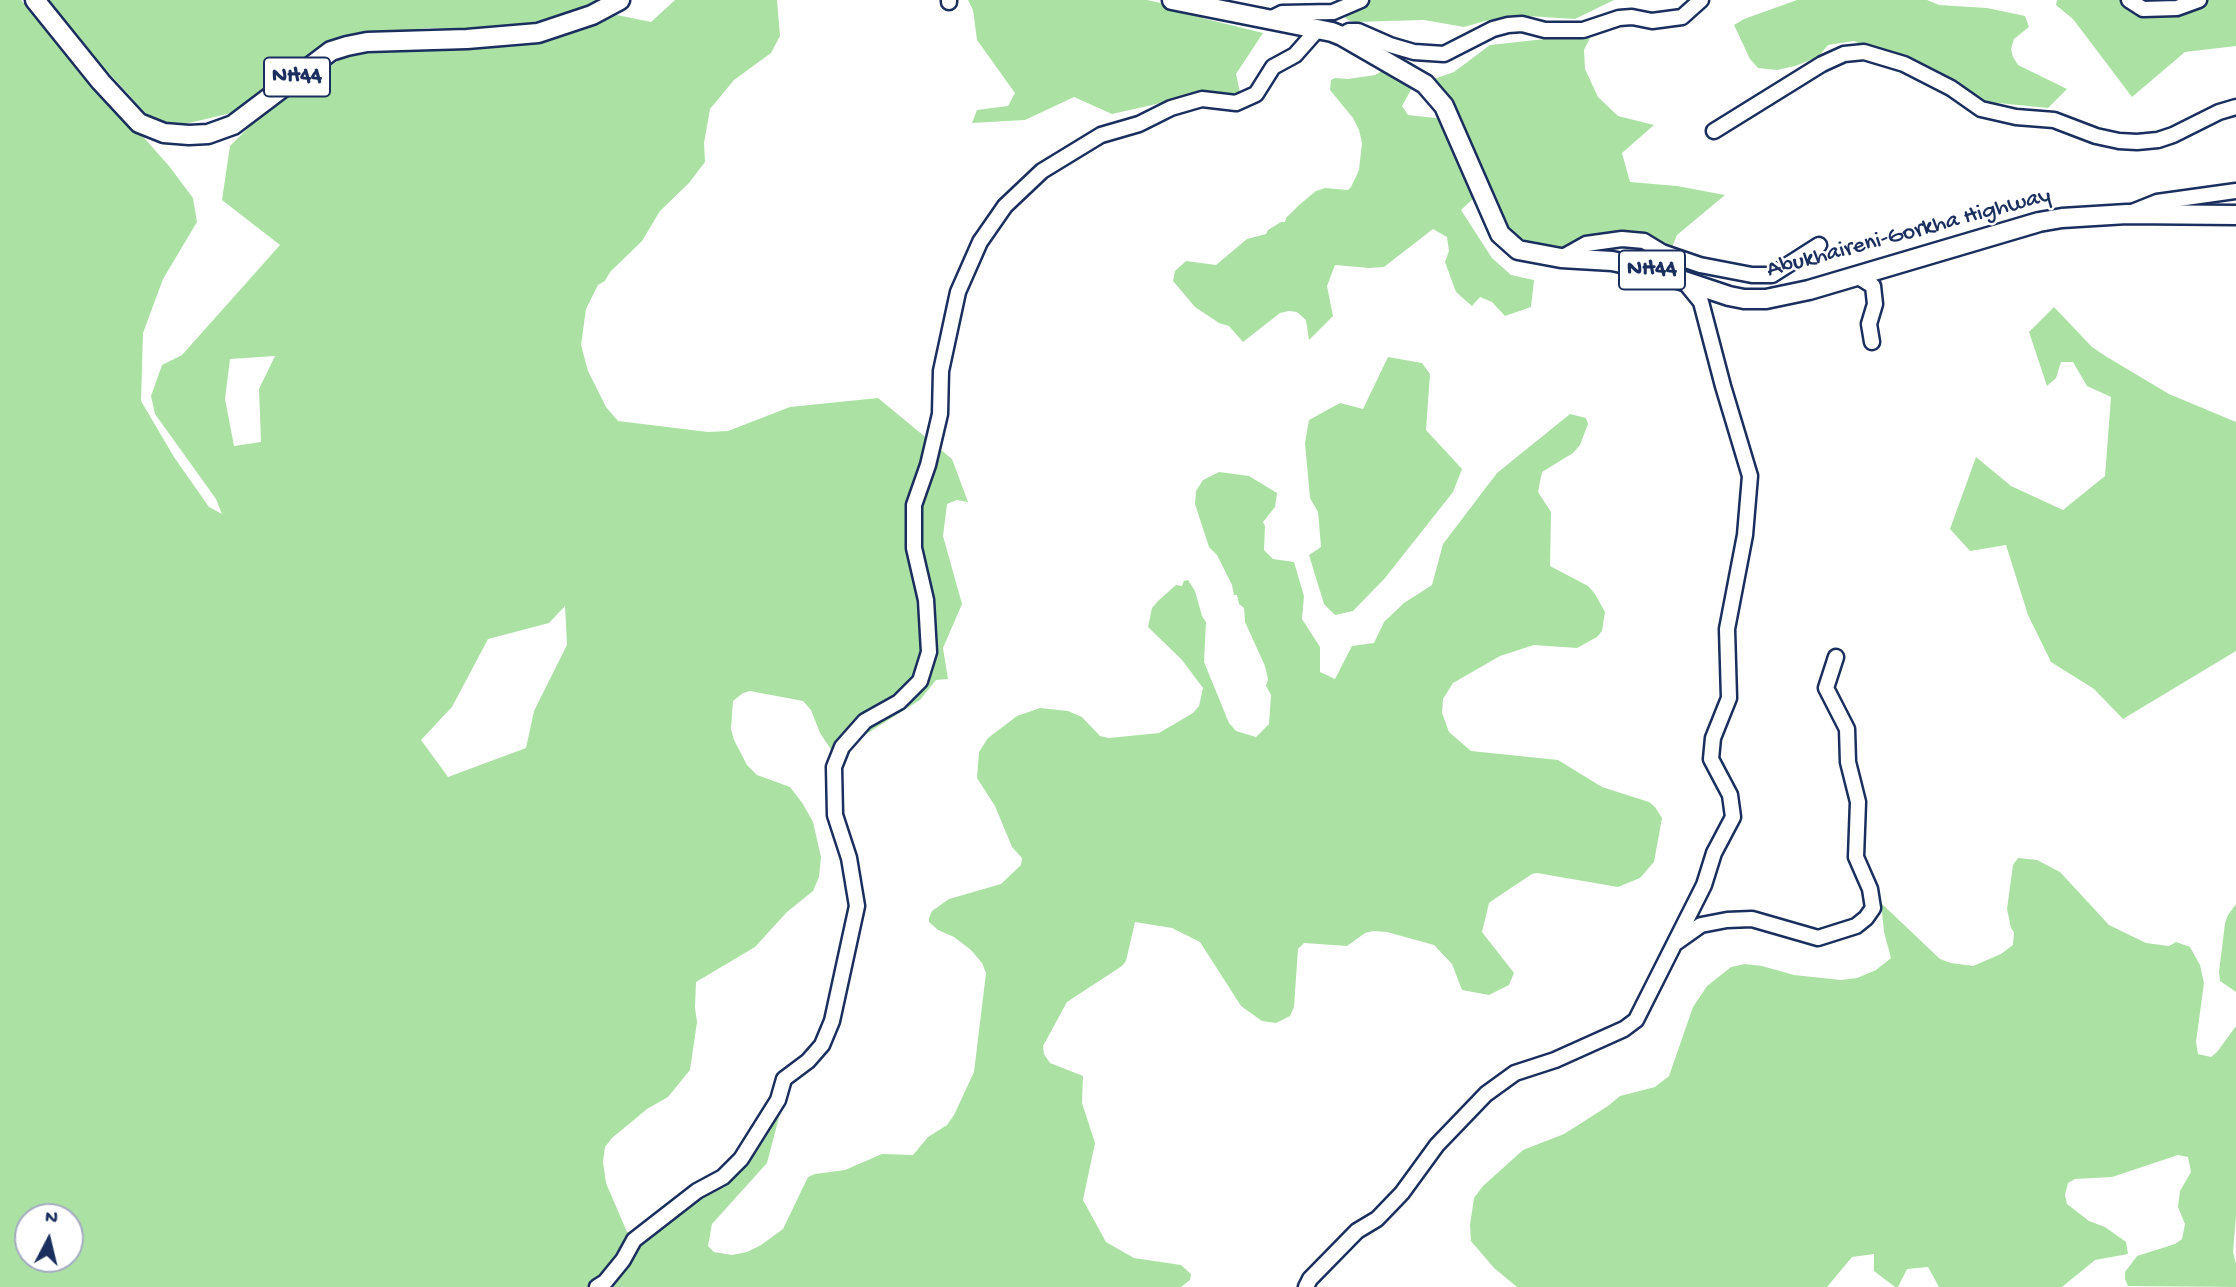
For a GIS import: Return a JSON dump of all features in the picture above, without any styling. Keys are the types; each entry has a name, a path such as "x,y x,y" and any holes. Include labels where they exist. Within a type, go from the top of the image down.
{"main road":[{"name":"NH44","path":"35,0 101,82 139,123 164,133 189,135 208,134 233,125 331,51 367,42 467,39 538,33 592,15 620,0"},
{"name":"Abukhaireni-Gorkha Highway","path":"1172,0 1342,36 1425,84 1444,106 1500,234 1518,250 1561,258 1612,261 1645,268 1729,296 1766,299 1798,292 2039,222 2062,218 2127,214 2236,215"}],"street":[{"path":"1267,20 1282,13 1333,12 1361,0"},
{"path":"1342,36 1349,31 1358,30 1390,45 1414,52 1444,54 1493,29 1508,25 1522,24 1545,30 1583,30 1619,18 1632,17 1653,21 1682,17 1700,0"},
{"path":"2129,0 2143,9 2177,8 2199,0"},
{"path":"597,1287 605,1282 623,1260 634,1240 696,1191 723,1177 741,1159 778,1100 784,1079 808,1061 822,1045 832,1021 858,906 849,859 835,815 834,767 842,747 865,721 899,702 920,681 929,652 926,600 914,548 914,505 928,465 940,414 941,371 958,292 980,242 1005,206 1042,171 1101,135 1139,124 1171,108 1202,99 1236,103 1256,94 1273,67 1295,55 1318,29"},
{"path":"1714,131 1822,64 1844,54 1864,52 1904,64 1951,88 1981,109 2016,117 2054,120 2096,136 2119,141 2158,140 2236,107"},
{"path":"2127,214 2157,202 2236,191"},
{"path":"1561,258 1586,244 1622,239 1644,242 1662,252 1700,265 1752,275 1772,275 1819,246"},
{"path":"1857,276 1873,286 1875,304 1869,324 1872,342"},
{"path":"1306,1287 1310,1279 1357,1231 1377,1219 1402,1193 1437,1145 1486,1094 1515,1073 1555,1060 1624,1029 1636,1020 1704,885 1714,853 1733,817 1730,795 1711,759 1713,738 1728,698 1727,629 1745,535 1750,476 1701,302 1683,280"},
{"path":"1675,942 1701,925 1752,919 1818,938 1856,926 1873,908 1870,889 1856,857 1858,802 1848,762 1847,729 1826,688 1836,657"}],"green space":[{"path":"0,0 21,0 82,74 169,166 193,198 197,222 163,279 143,333 141,401 174,457 209,507 222,514 216,499 155,414 151,396 162,365 182,355 280,245 222,200 230,146 265,111 339,60 377,46 483,43 496,47 519,46 555,38 617,15 651,22 675,0 777,0 780,36 771,53 734,80 710,109 704,143 705,162 689,183 660,211 642,241 610,272 605,281 598,285 586,309 581,345 588,371 606,407 618,421 708,432 728,431 790,407 878,398 952,459 968,502 957,500 947,504 943,536 962,604 943,648 948,679 936,680 920,700 843,752 832,751 820,733 811,710 803,701 750,691 733,701 731,729 747,765 757,775 790,787 813,822 821,857 819,877 813,891 787,912 755,947 696,982 697,1022 690,1070 668,1097 647,1109 605,1147 603,1162 606,1183 627,1232 633,1232 632,1253 685,1205 729,1176 787,1087 767,1163 712,1224 708,1246 714,1252 732,1255 747,1252 783,1229 808,1177 845,1170 882,1154 913,1155 928,1137 947,1125 954,1115 974,1072 986,973 982,963 971,950 954,937 938,930 929,922 929,918 932,911 949,899 1001,884 1021,865 1022,858 1012,847 995,806 977,778 979,752 988,738 1017,716 1040,708 1068,711 1082,717 1100,736 1109,738 1159,733 1193,713 1199,706 1203,688 1182,660 1148,627 1152,608 1176,585 1182,586 1184,581 1188,580 1195,591 1206,622 1204,662 1229,723 1236,731 1256,737 1269,724 1271,695 1266,686 1268,679 1265,666 1245,622 1244,608 1239,604 1237,595 1234,595 1217,555 1209,547 1195,504 1196,491 1203,480 1219,472 1249,476 1277,493 1275,507 1263,522 1264,550 1273,559 1294,562 1304,596 1302,619 1320,647 1320,672 1335,679 1352,646 1374,643 1384,622 1404,603 1432,585 1443,544 1497,473 1570,414 1586,418 1588,424 1580,445 1573,453 1542,472 1538,492 1551,512 1550,566 1588,586 1595,594 1605,612 1602,631 1597,637 1577,648 1534,645 1500,656 1453,683 1443,699 1442,713 1449,732 1471,751 1558,760 1602,787 1649,802 1662,818 1654,862 1640,878 1618,887 1532,874 1489,903 1482,932 1514,973 1509,985 1489,995 1462,990 1452,964 1434,945 1387,932 1373,931 1365,933 1347,946 1304,943 1298,949 1294,1007 1290,1016 1276,1023 1262,1021 1241,1006 1200,942 1172,928 1135,922 1126,961 1067,1002 1043,1046 1044,1054 1050,1063 1083,1076 1082,1103 1095,1143 1083,1200 1106,1242 1134,1258 1181,1265 1191,1274 1190,1280 1181,1287 0,1287","holes":["275,356 259,389 261,442 234,446 225,399 230,359","565,606 567,645 534,711 526,748 448,777 421,740 452,707 488,639 549,623"]},
{"path":"42,0 601,0 562,16 494,30 428,28 353,35 296,65 231,113 181,125 150,118"},
{"path":"968,0 1147,0 1200,12 1202,18 1263,33 1236,74 1241,97 1201,94 1112,114 1074,97 1025,120 972,123 977,110 1008,106 1015,93 977,40 973,10"},
{"path":"1371,0 1614,0 1575,19 1528,16 1485,21 1464,27 1424,20 1355,22 1342,14"},
{"path":"1797,0 1927,0 1939,5 1987,8 2025,16 2029,27 2014,39 2011,49 2013,57 2018,65 2067,89 2048,108 1978,101 1854,41 1828,45 1818,57 1795,66 1777,70 1758,68 1750,59 1734,25"},
{"path":"2057,0 2121,0 2133,7 2236,0 2236,46 2185,52 2132,97 2073,19 2056,5"},
{"path":"1554,38 1590,38 1584,50 1585,69 1598,97 1618,116 1654,125 1622,153 1630,182 1677,186 1725,195 1677,235 1672,247 1648,238 1579,242 1563,247 1536,244 1515,236 1500,215 1440,85 1431,80 1454,72 1490,45"},
{"path":"1386,69 1413,86 1402,106 1408,115 1445,119 1475,197 1461,210 1492,258 1511,275 1534,280 1531,307 1505,316 1492,302 1480,297 1472,306 1456,292 1445,262 1449,251 1447,237 1433,229 1384,267 1335,265 1327,286 1333,316 1309,340 1306,320 1297,312 1289,311 1280,313 1243,342 1229,326 1219,323 1195,307 1173,281 1175,271 1186,261 1216,265 1247,239 1266,234 1268,230 1285,222 1299,205 1316,191 1325,188 1348,190 1359,170 1362,143 1353,118 1330,90 1331,80 1375,75"},
{"path":"2054,307 2092,347 2107,357 2169,394 2236,422 2236,651 2123,719 2094,689 2051,662 2028,615 2006,545 1970,551 1950,529 1976,457 2011,486 2063,510 2105,476 2111,397 2087,386 2073,362 2061,362 2056,378 2047,386 2029,332"},
{"path":"1388,357 1422,363 1430,374 1426,430 1462,469 1453,492 1385,578 1353,611 1335,615 1324,604 1309,555 1321,547 1318,512 1310,498 1305,443 1309,420 1340,403 1363,409"},
{"path":"2018,858 2037,860 2060,872 2109,925 2146,943 2169,946 2176,942 2190,947 2200,965 2204,983 2196,1042 2198,1054 2211,1057 2236,1026 2236,1216 2233,1252 2236,1287 2128,1286 2125,1272 2137,1256 2175,1244 2182,1239 2185,1224 2178,1207 2180,1191 2191,1172 2188,1157 2178,1155 2112,1177 2075,1179 2068,1183 2065,1195 2067,1204 2089,1221 2105,1227 2126,1242 2128,1254 2095,1260 2062,1287 1939,1287 1928,1267 1907,1269 1898,1287 1895,1287 1874,1271 1874,1254 1852,1257 1827,1287 1517,1287 1494,1268 1471,1241 1470,1225 1474,1198 1483,1186 1523,1150 1564,1134 1620,1096 1655,1087 1669,1076 1693,1007 1707,986 1731,967 1745,964 1762,966 1794,975 1841,980 1857,978 1876,970 1891,958 1884,932 1881,903 1940,959 1973,966 2001,954 2013,945 2014,932 2007,909 2013,865"},
{"path":"2236,904 2236,992 2220,981 2219,972 2225,923"}]}
